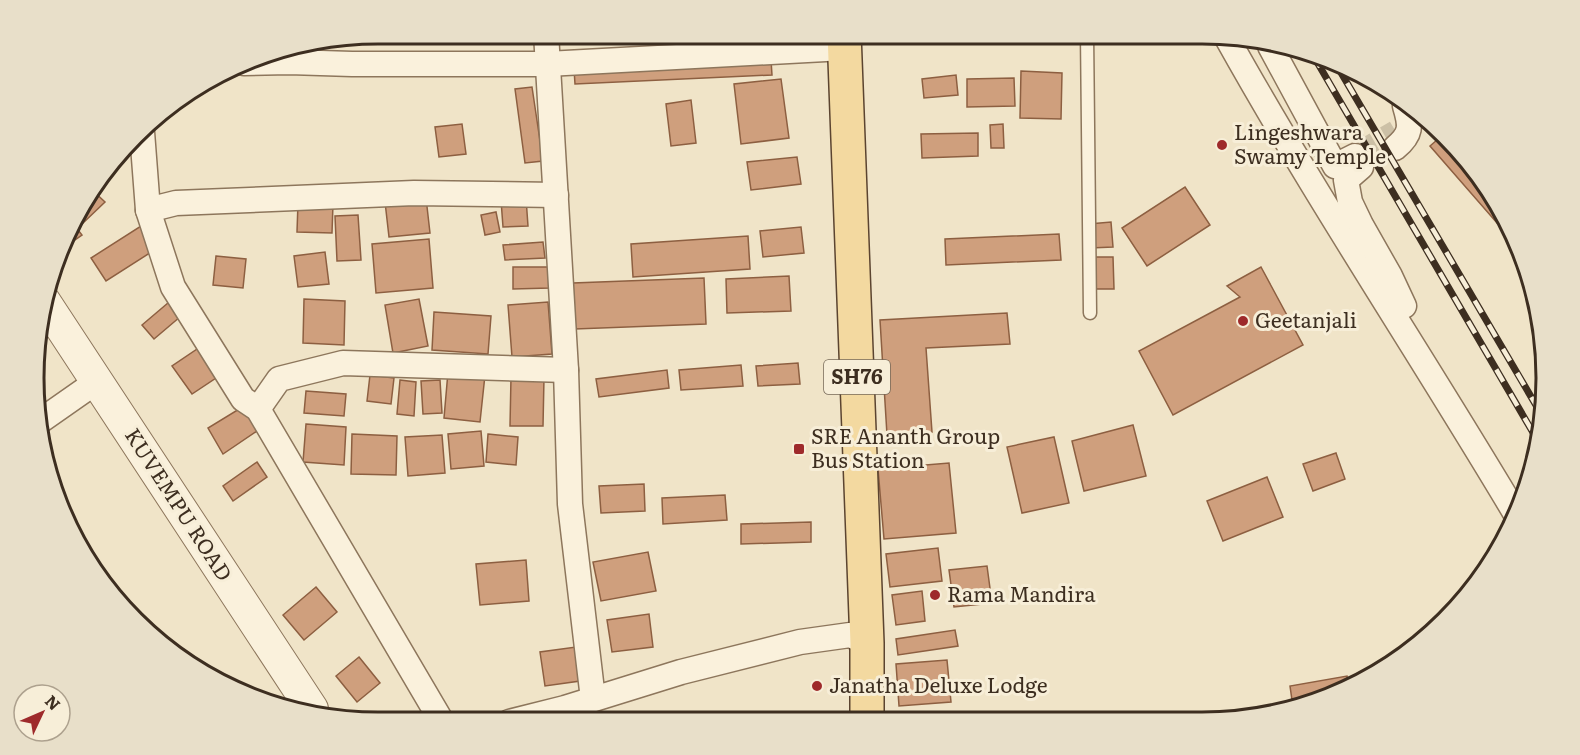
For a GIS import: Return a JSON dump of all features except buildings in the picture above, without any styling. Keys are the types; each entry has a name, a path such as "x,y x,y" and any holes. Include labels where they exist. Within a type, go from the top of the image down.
{"main road":[{"name":"SH76","path":"844,44 867,643 867,712"}],"street":[{"path":"546,44 566,370 570,504 593,699"},
{"path":"266,63 547,64 794,44"},
{"path":"1231,45 1276,125 1511,506"},
{"path":"1273,51 1335,166 1358,161 1346,180 1350,202 1407,311 1407,316 1399,322"},
{"path":"1396,106 1402,115 1396,140 1403,141 1409,132 1408,114"},
{"path":"143,140 148,210 173,286 243,399 258,409 436,712"},
{"path":"148,210 176,203 414,193 556,195"},
{"name":"KUVEMPU ROAD","path":"50,310 309,704"},
{"path":"258,409 279,379 343,363 566,370"},
{"path":"46,417 96,382"},
{"path":"549,712 681,672 800,642 850,635 867,643"}],"lane":[{"path":"1087,44 1090,313"}],"tunnel":[{"path":"1355,156 1396,132"}],"railway":[{"path":"1318,64 1532,431"},
{"path":"1342,74 1536,404"}],"place":[{"name":"Lingeshwara Swamy Temple","path":"1222,145"},
{"name":"Geetanjali","path":"1243,321"},
{"name":"SRE Ananth Group Bus Station","path":"799,449"},
{"name":"Rama Mandira","path":"935,595"},
{"name":"Janatha Deluxe Lodge","path":"817,686"}]}
